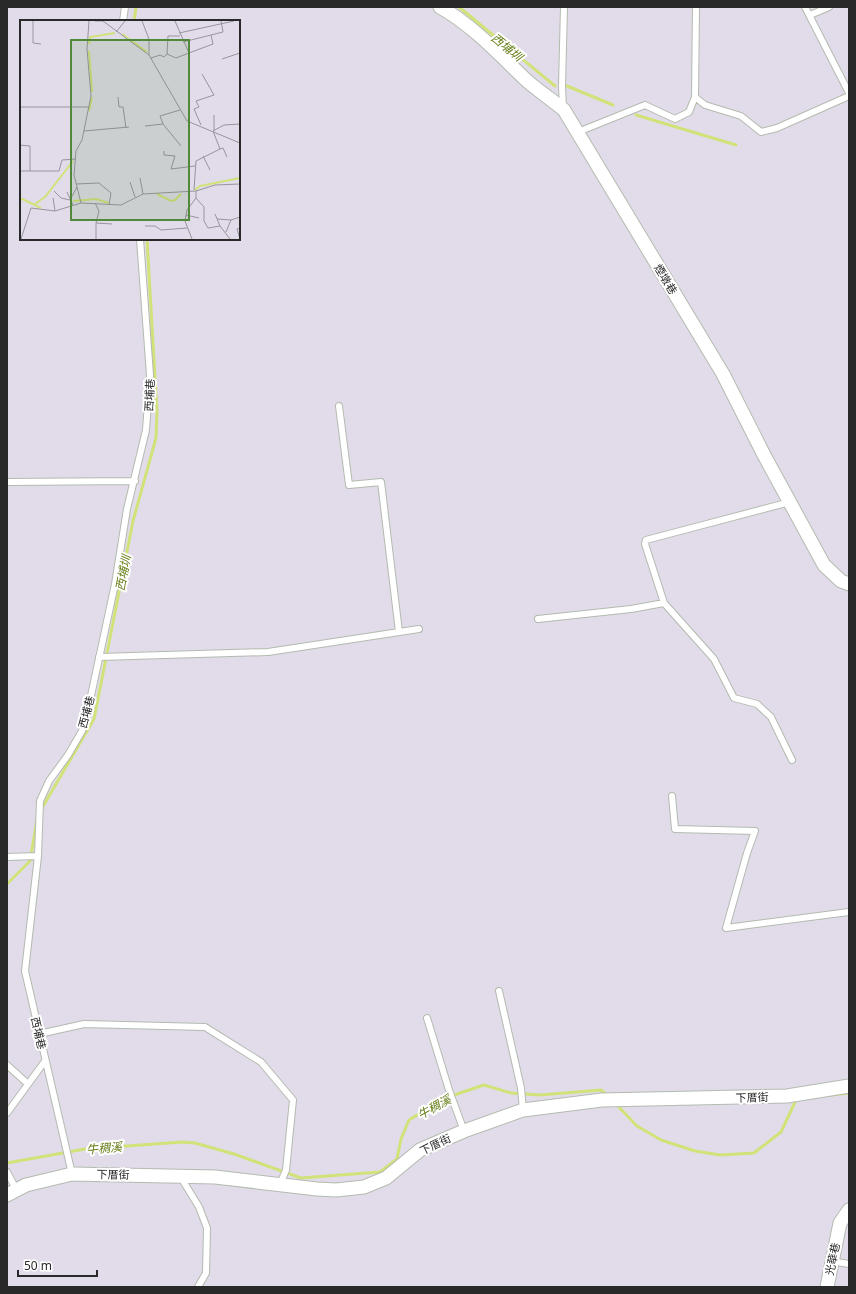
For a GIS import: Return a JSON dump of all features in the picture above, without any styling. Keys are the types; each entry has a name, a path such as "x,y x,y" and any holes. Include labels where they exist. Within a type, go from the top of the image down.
{"street":[{"name":"煙墩巷","path":"440,7 455,16 498,52 527,80 564,110 723,374 824,565 841,581 849,584"},
{"name":"下厝街","path":"11,1192 71,1169 281,1181 317,1189 336,1190 364,1187 386,1178 420,1150 464,1131 523,1110 602,1100 713,1099 787,1096 849,1086"},
{"name":"光華巷","path":"828,1287 831,1261 840,1223 849,1210"}],"lane":[{"path":"122,20 125,7"},
{"path":"564,7 562,86 564,110"},
{"path":"578,132 645,105 675,119 690,112 695,97 696,7"},
{"path":"695,97 705,104 741,116 761,132 777,128 849,94 805,7"},
{"path":"810,15 829,7"},
{"name":"西埔巷","path":"71,1169 25,971 38,856 40,801 49,781 68,755 82,731 124,537 127,509 135,481 146,430 150,399 150,374 140,240"},
{"path":"339,406 349,485 381,482 399,632"},
{"path":"7,482 135,481"},
{"path":"790,502 646,540 645,544 664,603 714,659 734,698 757,704 771,717 792,760"},
{"path":"538,619 631,610 664,603"},
{"path":"99,657 268,652 419,629"},
{"path":"672,796 675,829 755,831 747,853 726,928 849,912"},
{"path":"7,856 38,856"},
{"path":"499,991 521,1088 523,1110"},
{"path":"427,1018 449,1090 464,1131"},
{"path":"39,1034 84,1024 205,1027 261,1062 293,1100 286,1170 281,1181"},
{"path":"7,1113 45,1061"},
{"path":"7,1065 28,1084"},
{"path":"7,1172 11,1192"},
{"path":"180,1175 199,1207 207,1228 206,1273 198,1287"},
{"path":"831,1261 849,1264"}],"waterway":[{"name":"西埔圳","path":"134,20 136,7"},
{"name":"西埔圳","path":"459,7 555,86"},
{"name":"西埔圳","path":"567,86 613,105"},
{"name":"西埔圳","path":"636,115 736,145"},
{"name":"西埔圳","path":"42,808 94,719 133,521 156,438 157,412 147,240"},
{"name":"西埔圳","path":"7,884 30,861 38,814"},
{"name":"牛稠溪","path":"7,1163 85,1149 182,1142 195,1143 234,1154 301,1178 380,1172 397,1159 401,1139 409,1120 445,1098 484,1085 511,1093 540,1095 601,1090 608,1096"},
{"name":"牛稠溪","path":"831,1095 849,1093"},
{"name":"牛稠溪","path":"616,1104 637,1126 661,1140 695,1151 720,1155 754,1153 781,1132 796,1100 798,1100"}]}
